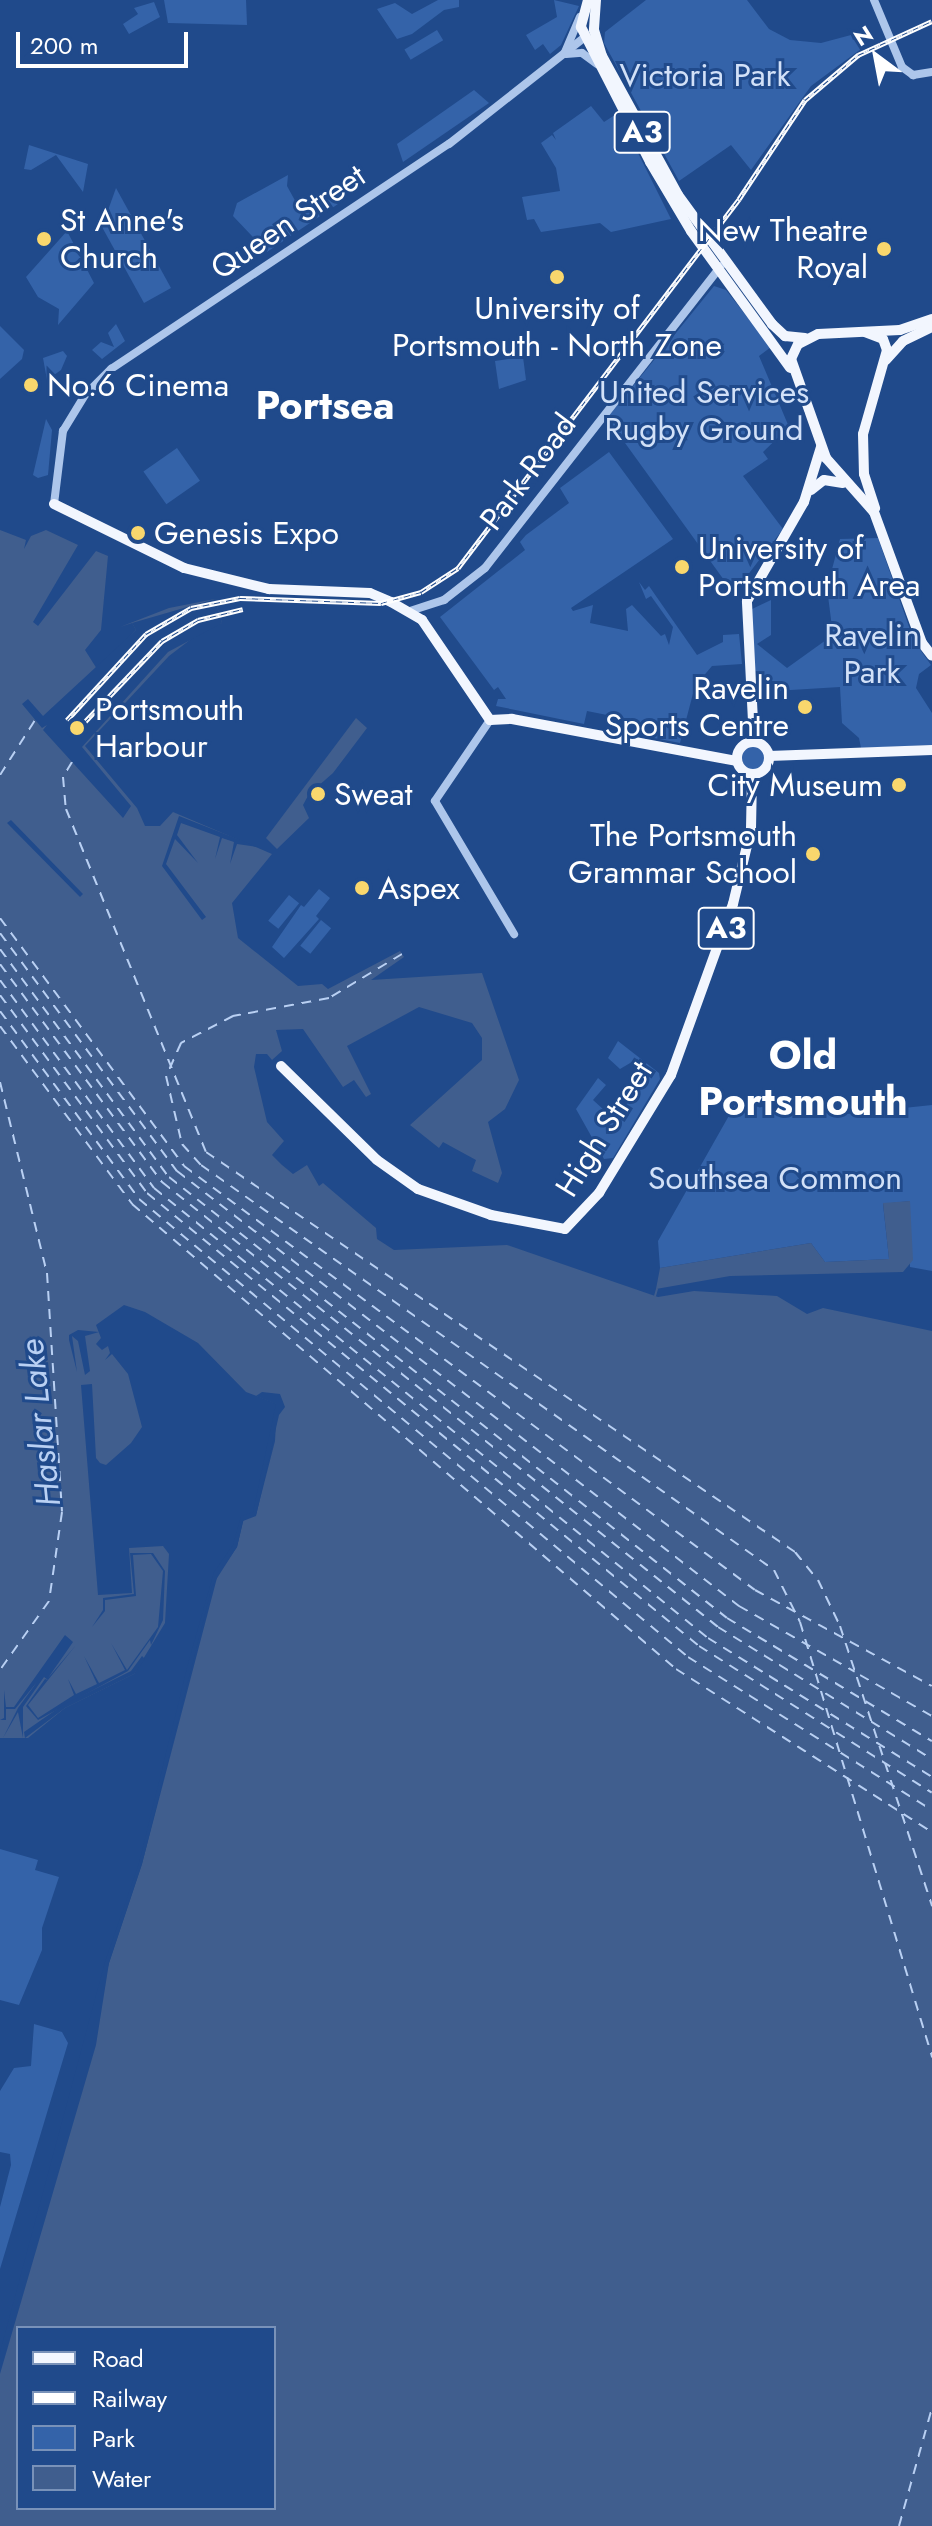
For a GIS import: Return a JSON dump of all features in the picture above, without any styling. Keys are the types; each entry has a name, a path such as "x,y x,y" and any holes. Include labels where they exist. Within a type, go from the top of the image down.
{"main road":[{"name":"A3","path":"593,0 580,17 658,161 799,383"},
{"name":"A3","path":"593,0 590,34 601,68 670,198 779,332 807,338"},
{"path":"807,338 852,331 900,330 932,319"},
{"path":"883,366 900,343 932,327"},
{"path":"852,331 883,339 883,366 864,428 865,480 917,629 932,656"},
{"name":"A3","path":"807,338 793,352 799,383 832,469 848,485"},
{"path":"754,741 747,601 804,502 818,470 821,445"},
{"path":"804,502 820,481 861,486 865,480"},
{"path":"848,485 866,499 877,518"},
{"path":"54,504 184,568 269,589 370,593 410,611 430,631 490,720 512,719 736,761"},
{"path":"754,741 764,745 769,756"},
{"path":"754,741 741,748 736,761 740,770 752,775 769,756 932,750"},
{"name":"High Street","path":"281,1066 394,1174 425,1192 491,1215 565,1229 599,1193 670,1079 733,904 751,829 752,775"}],"street":[{"path":"874,0 888,37 908,73 932,72"},
{"path":"562,56 580,17"},
{"name":"Queen Street","path":"54,504 55,472 63,431 85,395 111,369 449,144 590,34"},
{"path":"562,56 582,53 601,68"},
{"name":"Park Road","path":"410,611 444,600 485,568 722,265"},
{"path":"490,720 435,801 514,934"}],"green space":[{"path":"164,0 246,0 247,25 168,23"},
{"path":"438,0 459,0 459,7 444,10 412,34 397,39 377,9 395,3 412,14"},
{"path":"554,0 579,6 561,45 550,54 543,44 535,50 526,35 557,17"},
{"name":"Victoria Park","path":"646,0 747,0 769,29 790,40 821,43 851,35 853,40 861,36 865,46 811,86 751,170 731,145 679,181 604,43 605,32"},
{"path":"154,2 160,17 129,34 123,24 138,14 134,8"},
{"path":"437,30 443,40 411,60 404,50"},
{"path":"474,90 489,103 403,162 397,144"},
{"path":"591,106 604,122 618,113 671,219 611,232 600,223 541,232 534,219 527,220 522,197 560,191 556,168 541,143 552,135 556,140 553,133"},
{"path":"29,145 88,164 83,192 56,155 31,170 24,169"},
{"path":"288,175 287,186 303,215 327,199 338,204 267,252 233,216 237,203"},
{"path":"116,188 171,288 144,303 102,227"},
{"path":"67,231 94,283 58,325 59,309 38,297 26,277"},
{"name":"United Services Rugby Ground","path":"714,286 726,290 771,347 759,356 789,427 763,452 768,459 743,476 783,529 737,589 729,587 607,418"},
{"path":"116,324 125,341 102,359 92,350 101,342 114,347 108,333"},
{"path":"0,326 24,350 22,359 0,379"},
{"path":"63,351 67,356 61,370 47,380 43,358"},
{"path":"523,357 526,380 499,389 495,361"},
{"path":"46,419 52,430 48,475 38,478 33,475"},
{"path":"177,448 200,481 166,504 143,472"},
{"path":"609,452 673,539 571,608 573,611 593,605 590,623 628,631 626,609 632,605 661,636 665,634 669,645 673,627 651,596 646,599 639,582 645,590 649,586 697,655 723,642 723,635 739,634 742,664 712,666 695,686 680,743 654,738 656,727 622,718 587,711 584,724 496,706 498,699 506,699 498,687 494,690 440,617 525,550 520,542 526,535 569,503 560,488"},
{"name":"Ravelin Park","path":"878,538 914,641 931,665 919,674 916,688 932,713 932,745 861,748 859,738 842,723 840,687 757,692 750,610 771,600 771,635 757,644 787,668 833,635 827,588 840,539"},
{"path":"754,746 763,749 766,758 763,767 754,770 745,767 742,758 745,749"},
{"path":"319,889 330,898 316,916 319,919 284,958 272,947 301,905 304,907"},
{"path":"289,895 299,903 278,929 268,921"},
{"path":"321,920 331,928 310,954 300,946"},
{"path":"618,1041 659,1073 660,1079 613,1158 604,1159 576,1109 598,1078 606,1085 593,1100 614,1119 634,1095 647,1066 637,1059 620,1069 608,1058"},
{"name":"Southsea Common","path":"735,1105 847,1114 932,1105 932,1271 910,1267 910,1201 883,1204 889,1259 825,1262 811,1243 660,1268 658,1241"},
{"path":"0,1849 38,1860 35,1870 59,1877 42,1928 42,1950 19,2005 0,2000"},
{"path":"34,2024 62,2032 68,2043 0,2269 0,2207 11,2165 10,2154 0,2152 0,2091 14,2068 31,2066"}],"water":[{"name":"Haslar Lake","path":"0,530 26,540 24,549 31,536 46,530 78,545 33,622 38,626 96,551 108,556 101,630 85,650 97,669 136,630 132,623 120,627 169,608 215,599 222,623 203,630 169,656 85,746 137,808 145,826 160,826 173,812 272,854 232,903 238,938 298,986 322,984 328,989 400,951 404,957 371,980 482,973 519,1080 505,1109 488,1122 502,1173 498,1183 472,1171 476,1160 443,1142 439,1148 410,1125 482,1060 482,1038 472,1023 419,1007 347,1046 371,1094 366,1097 354,1080 343,1087 303,1029 276,1030 282,1051 272,1060 267,1054 256,1054 254,1067 267,1122 284,1141 272,1155 282,1165 293,1174 307,1165 319,1186 323,1183 376,1228 377,1239 394,1250 507,1245 658,1297 694,1291 777,1296 807,1314 823,1308 932,1331 932,2526 0,2526 0,2364 109,1963 142,1864 218,1574 237,1547 244,1518 256,1515 275,1441 277,1404 246,1392 198,1343 145,1312 124,1305 96,1325 101,1338 96,1344 102,1350 108,1346 110,1353 105,1360 112,1354 128,1374 142,1427 131,1443 106,1465 96,1458 92,1384 81,1385 98,1595 132,1593 129,1548 163,1546 169,1554 165,1623 134,1674 65,1708 28,1738 0,1738"},
{"path":"356,718 367,728 333,773 309,794 303,805 309,818 277,849 266,838"},
{"path":"910,1201 913,1260 903,1272 730,1276 656,1289 660,1268 811,1243 825,1262 889,1259 883,1203"}],"pier":[{"path":"215,599 222,623 168,652 82,747 131,806 123,818 43,730 47,725 42,728 22,704 28,699 43,716 136,630 132,623"},
{"path":"179,816 258,847 237,844 230,864 234,842 222,838 215,859 220,837 181,823 177,835 198,863 175,839 166,864 206,917 202,920 162,866"},
{"path":"11,820 83,894 80,897 7,823"},
{"path":"78,1330 99,1332 85,1336 90,1371 85,1375 78,1341 72,1336 77,1372 69,1340 69,1335"},
{"path":"262,1392 280,1394 285,1407 279,1415 256,1516 243,1521 237,1547 212,1586 142,1864 109,1963 96,2045 0,2374 0,2352 105,1962 139,1863 214,1572 233,1545 241,1516 253,1512 276,1404 256,1396"},
{"path":"130,1553 153,1553 165,1571 163,1620 151,1645 150,1640 128,1671 38,1720 26,1706 45,1679 48,1680 28,1705 38,1718 74,1695 68,1679 76,1694 97,1684 84,1656 99,1683 125,1670 111,1643 127,1670 158,1627 163,1571 151,1554 133,1555 136,1596 105,1600 105,1611 92,1627 103,1610 103,1598 134,1594"},
{"path":"65,1635 73,1642 48,1678 76,1645 48,1680 44,1677 23,1707 23,1738 18,1712 3,1738 18,1708 37,1682 15,1709 6,1709 6,1720 0,1720 4,1718 4,1690 6,1707 14,1707"},
{"path":"142,1656 145,1659 134,1674 65,1708 25,1738 24,1732 63,1705 131,1671"}],"waterway":[{"path":"655,1296 657,1289"}],"ferry route":[{"path":"0,775 35,720"},
{"path":"72,762 63,777 66,809 206,1152 795,1552 818,1580 840,1626 932,1906"},
{"path":"0,918 184,1166 755,1590 932,1686"},
{"path":"0,933 177,1171 739,1606 855,1672"},
{"path":"0,949 169,1177 727,1618 932,1741"},
{"path":"402,954 329,998 233,1016 181,1043 166,1076 182,1144 201,1165 774,1570 800,1622 932,2057"},
{"path":"0,964 162,1182 718,1627 932,1759"},
{"path":"0,980 154,1188 708,1638 932,1777"},
{"path":"0,995 147,1193 699,1646 932,1793"},
{"path":"0,1011 139,1199 688,1657 932,1810"},
{"path":"0,1026 132,1204 676,1669 932,1832"},
{"path":"0,1082 47,1273 62,1512 49,1601 0,1670"},
{"path":"860,1675 932,1716"},
{"path":"899,2526 932,2408"}],"railway":[{"path":"67,720 146,634 191,608 240,598 381,603 421,592 458,568 739,199 805,100 858,55 932,21"},
{"path":"77,730 162,641 198,620 243,609"}],"place":[{"name":"St Anne's Church","path":"44,239"},
{"name":"New Theatre Royal","path":"884,249"},
{"name":"University of Portsmouth - North Zone","path":"557,277"},
{"name":"No.6 Cinema","path":"31,385"},
{"name":"Genesis Expo","path":"138,533"},
{"name":"University of Portsmouth Area","path":"682,567"},
{"name":"Ravelin Sports Centre","path":"805,707"},
{"name":"Portsmouth Harbour","path":"77,728"},
{"name":"City Museum","path":"899,785"},
{"name":"Sweat","path":"318,794"},
{"name":"The Portsmouth Grammar School","path":"813,854"},
{"name":"Aspex","path":"362,888"}],"district":[{"name":"Portsea","path":"325,405"},
{"name":"Old Portsmouth","path":"803,1078"}]}
